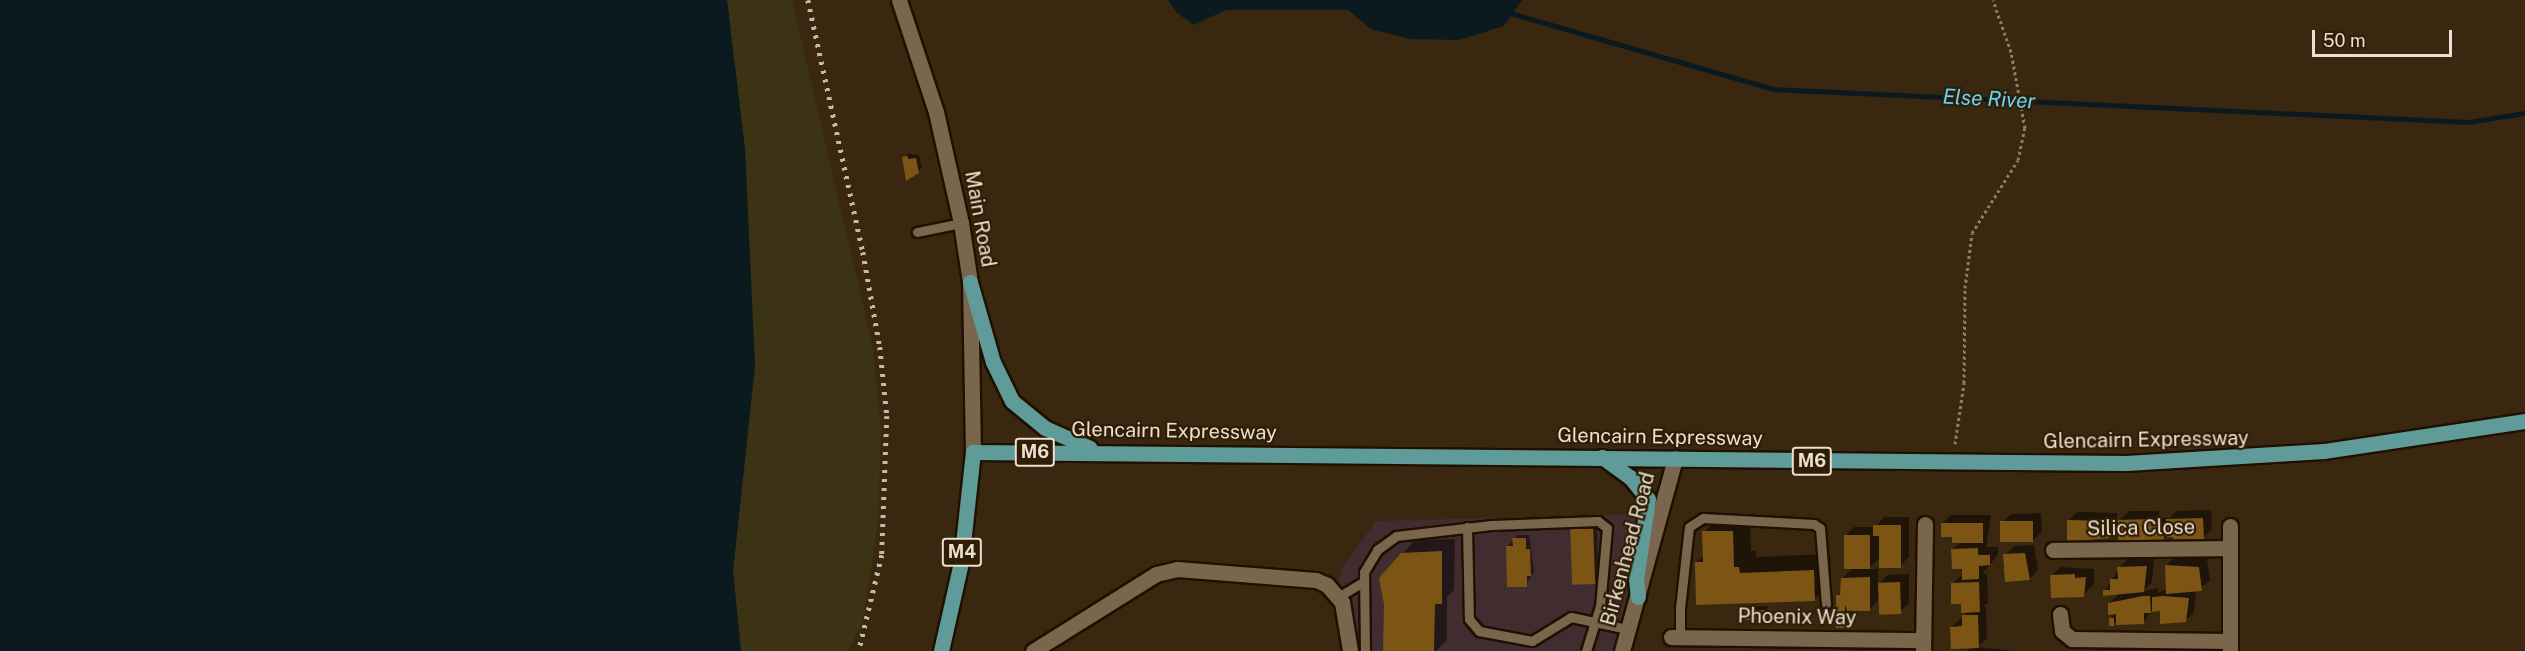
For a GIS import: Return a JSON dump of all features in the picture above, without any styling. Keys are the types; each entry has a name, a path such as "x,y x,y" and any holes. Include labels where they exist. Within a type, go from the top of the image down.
{"main road":[{"path":"970,282 993,362 1012,402 1045,428 1097,451"},
{"name":"Glencairn Expressway","path":"973,452 1097,451 1602,457 1952,464 2253,459 2525,421"},
{"name":"M4","path":"941,651 961,562 973,452"},
{"path":"1602,457 1630,477 1648,499 1636,579 1638,597"}],"street":[{"name":"Main Road","path":"899,0 936,112 961,224 970,282 973,452"},
{"name":"Birkenhead Road","path":"1622,651 1675,458"},
{"path":"1923,646 1925,524"},
{"path":"2060,614 2062,631 2072,639 2230,646 2230,525"},
{"name":"Silica Close","path":"2053,550 2230,548"},
{"path":"1033,651 1156,574 1170,570 1316,580 1338,597 1350,651"},
{"name":"Phoenix Way","path":"1676,637 1923,646"}],"lane":[{"path":"916,232 961,224"},
{"path":"1676,637 1689,527 1703,518 1814,524 1820,528 1826,604"},
{"path":"1365,651 1363,582 1377,550 1396,536 1467,527 1602,522 1607,528 1595,622 1586,651"},
{"path":"1467,527 1469,619 1475,628 1525,642 1537,639 1571,617 1627,629"},
{"path":"1338,597 1363,582"}],"path":[{"path":"1952,464 1964,382 1965,288 1972,233 2018,160 2025,128 2011,52 1993,0"}],"shaded area":[{"path":"0,0 727,0 745,149 755,366 733,571 741,651 0,651"},
{"path":"1168,0 1522,0 1504,26 1459,40 1410,39 1371,29 1348,10 1226,10 1194,25 1176,12"},
{"path":"1659,514 1622,651 1350,651 1334,592 1344,565 1376,521"}],"sand":[{"path":"727,0 792,0 873,348 881,427 878,525 863,621 848,651 741,651 733,571 755,366 745,149"}],"building":[{"path":"908,156 908,159 916,158 919,173 906,181 902,157"},
{"path":"2203,518 2204,540 2173,541 2173,537 2167,537 2166,519"},
{"path":"2151,519 2151,526 2164,526 2164,540 2118,540 2118,520"},
{"path":"2067,520 2109,521 2109,538 2067,542"},
{"path":"2000,521 2033,521 2033,542 2000,542"},
{"path":"1593,523 1595,584 1572,585 1570,524"},
{"path":"1941,523 1983,523 1983,543 1952,543 1952,537 1941,537"},
{"path":"1873,525 1901,525 1901,568 1879,568 1879,536 1873,536"},
{"path":"1702,531 1733,531 1734,567 1739,567 1740,573 1814,570 1815,601 1696,605 1695,562 1703,562"},
{"path":"1844,535 1870,535 1870,569 1844,569"},
{"path":"1512,538 1526,538 1526,549 1530,549 1531,576 1527,576 1527,587 1507,587 1506,546 1513,546"},
{"path":"1978,548 1978,555 1990,555 1990,565 1979,566 1979,579 1962,580 1962,569 1952,569 1951,549"},
{"path":"1442,551 1442,604 1435,604 1434,651 1383,651 1384,604 1379,578 1401,553"},
{"path":"2025,553 2030,580 2005,582 2003,554"},
{"path":"2165,565 2199,567 2202,591 2166,594"},
{"path":"2147,566 2144,592 2103,596 2103,590 2110,590 2110,579 2118,579 2117,567"},
{"path":"2075,574 2075,578 2086,577 2084,597 2051,598 2050,575"},
{"path":"1870,577 1870,611 1847,611 1845,604 1845,628 1836,628 1836,595 1840,595 1841,578"},
{"path":"1900,582 1901,614 1879,615 1878,583"},
{"path":"1979,582 1980,612 1961,613 1961,604 1951,604 1951,583"},
{"path":"2150,596 2151,613 2144,613 2144,624 2116,625 2116,614 2108,615 2108,603"},
{"path":"2152,597 2189,598 2186,622 2160,624 2160,611 2152,612"},
{"path":"1745,610 1765,610 1765,620 1745,620"},
{"path":"1962,615 1978,615 1979,648 1951,649 1950,627 1962,626"},
{"path":"2109,618 2114,618 2114,626 2109,626"}],"waterway":[{"name":"Else River","path":"1510,13 1774,89 2468,122 2525,113"}],"railway":[{"path":"808,0 863,252 880,347 887,416 882,555 859,651"}]}
